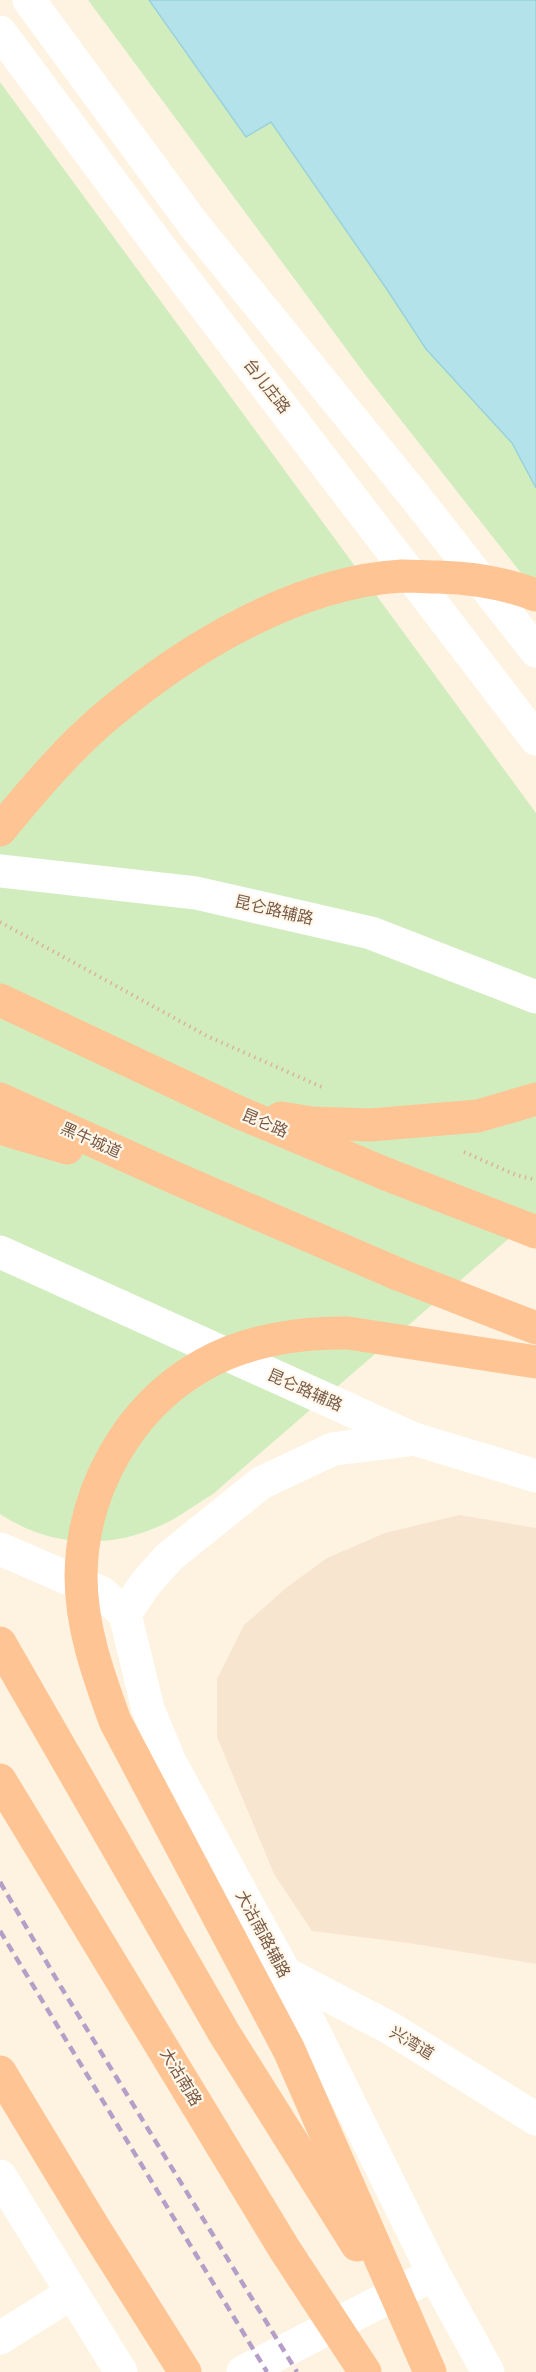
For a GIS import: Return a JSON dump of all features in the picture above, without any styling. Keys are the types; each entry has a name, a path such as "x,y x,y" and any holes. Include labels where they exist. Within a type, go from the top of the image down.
{"highway":[{"path":"0,830 62,760 108,715 160,674 214,638 277,608 344,585 401,576 468,578 536,595"},
{"name":"昆仑路","path":"0,1000 238,1112 386,1174 536,1232"},
{"name":"黑牛城道","path":"0,1099 182,1181"},
{"path":"238,1112 312,1123 370,1125 478,1116 536,1099"},
{"path":"0,1128 182,1181 400,1275 536,1328"},
{"path":"424,2358 289,2050 115,1721 94,1663 86,1631 81,1574 86,1531 100,1479 115,1452 153,1403 203,1365 236,1350 292,1336 320,1332 348,1333 536,1362"},
{"path":"0,1643 224,2033 424,2358"},
{"name":"大沽南路","path":"0,1780 285,2250 365,2372"},
{"path":"0,2072 184,2372"}],"street":[{"path":"29,0 194,225 413,494 536,651"},
{"name":"台儿庄路","path":"0,32 158,245 536,739"},
{"name":"昆仑路辅路","path":"0,871 196,893 371,933 536,997"},
{"name":"昆仑路辅路","path":"0,1252 414,1439 536,1476"},
{"name":"昆仑路辅路","path":"125,1614 145,1584 169,1557 261,1483 333,1449 414,1439"},
{"path":"0,1549 102,1593 125,1614"},
{"name":"大沽南路辅路","path":"125,1614 148,1709 170,1762 285,1973 434,2274 488,2372"},
{"name":"兴湾道","path":"285,1973 390,2028 536,2119"},
{"path":"0,2176 121,2372"},
{"path":"243,2372 434,2274"},
{"path":"0,2338 72,2293"}],"path":[{"path":"0,922 207,1036 324,1089"},
{"path":"463,1151 516,1175 536,1180"}],"shaded area":[{"path":"459,1515 536,1528 536,1964 409,1943 312,1931 274,1874 217,1737 217,1679 244,1625 286,1588 327,1558 385,1533"}],"green space":[{"path":"88,0 536,0 536,592 367,377"},
{"path":"0,82 536,813 536,1215 213,1494 162,1525 142,1533 100,1541 59,1539 19,1525 0,1514"}],"water":[{"path":"149,0 536,0 536,488 512,443 426,349 271,122 246,137"}],"railway":[{"path":"0,1882 61,1987 297,2372"},
{"path":"0,1931 267,2372"}]}
